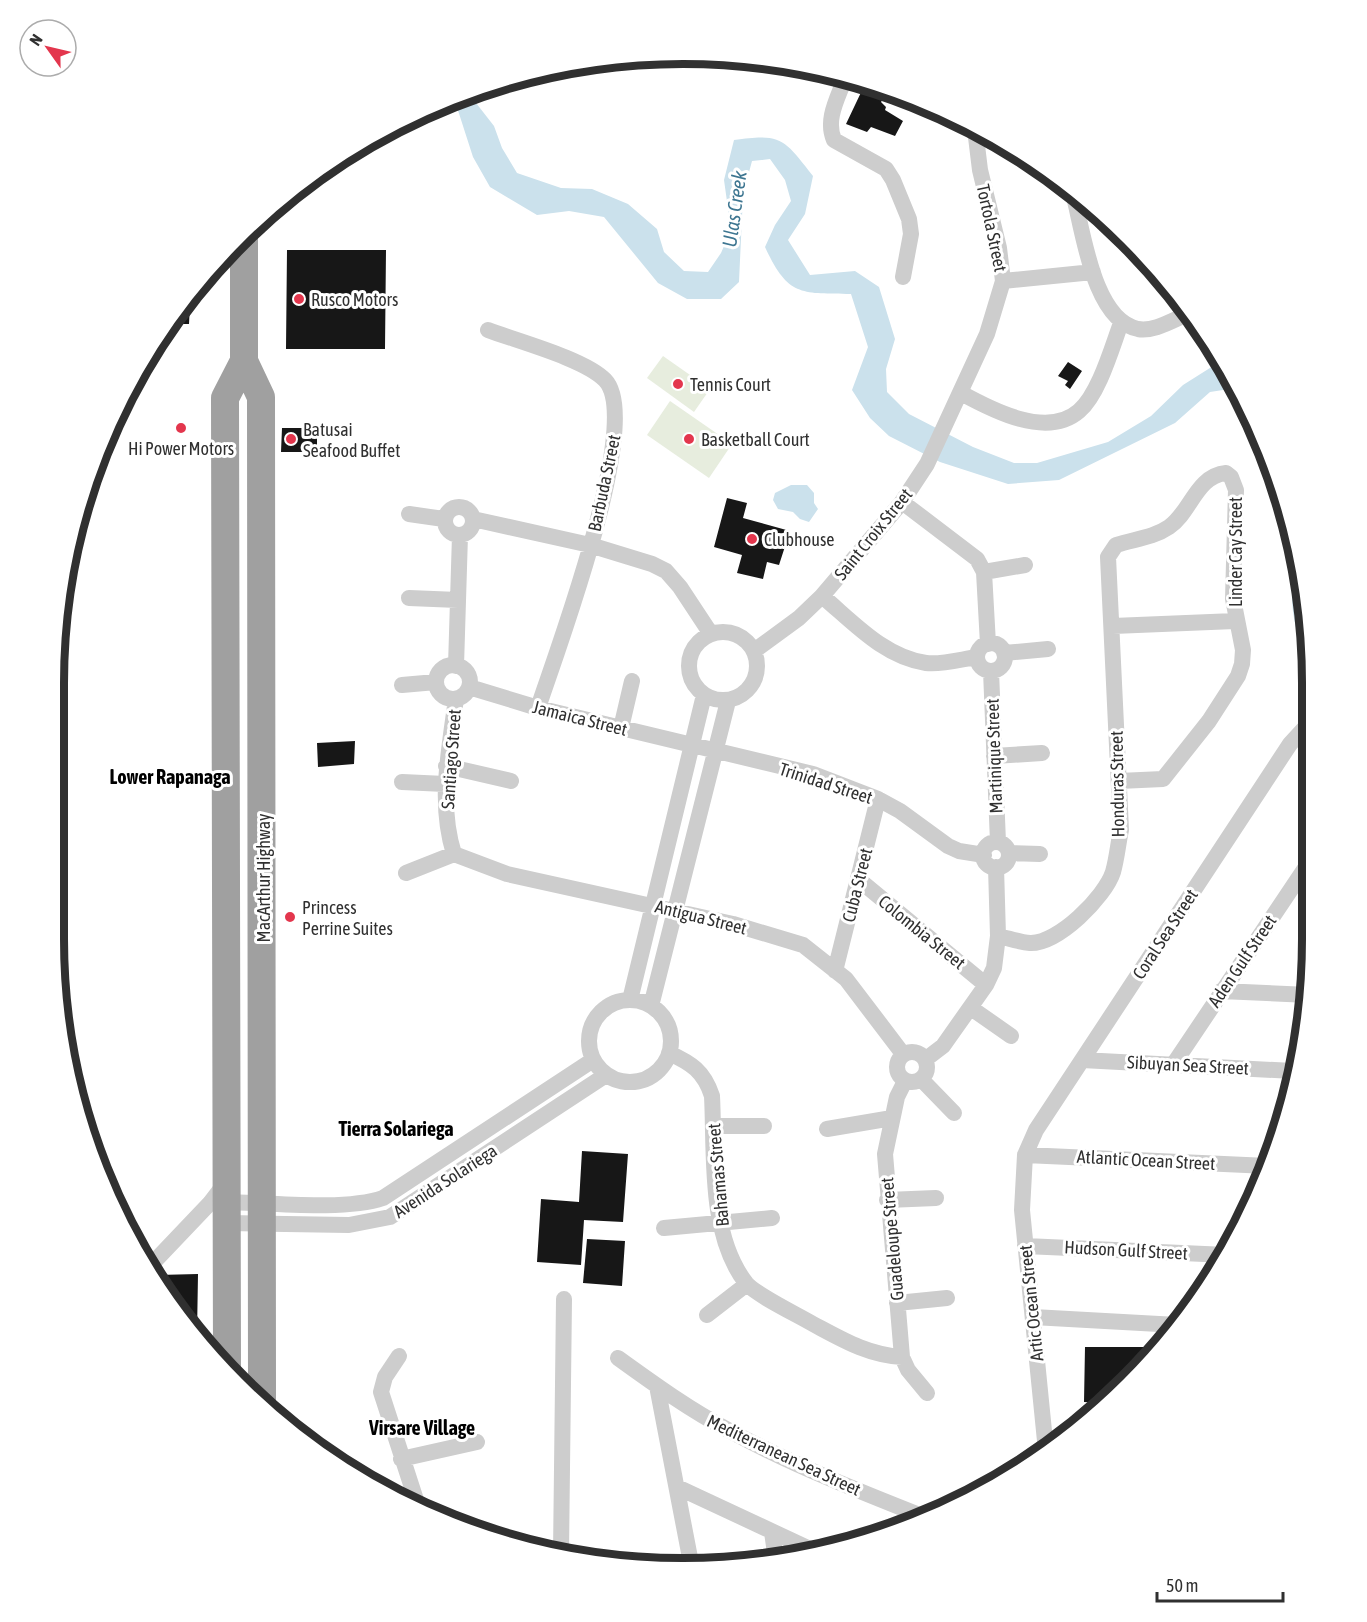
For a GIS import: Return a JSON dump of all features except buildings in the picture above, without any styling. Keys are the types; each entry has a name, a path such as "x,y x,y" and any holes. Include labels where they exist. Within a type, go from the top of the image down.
{"highway":[{"name":"MacArthur Highway","path":"243,249 244,361 261,398 264,1213 262,1392"},
{"name":"MacArthur Highway","path":"226,1355 228,1201 225,398 244,361"}],"street":[{"path":"842,86 829,123 830,131 834,140 886,169 893,180 909,219 911,234 903,277"},
{"name":"Tortola Street","path":"961,393 987,334 1003,281 999,248 980,170 976,138"},
{"path":"1076,205 1093,272 1108,309 1121,322 1139,329 1155,328 1182,317"},
{"path":"1003,281 1093,272"},
{"path":"961,393 1008,415 1036,421 1059,422 1080,411 1094,391 1121,322"},
{"name":"Barbuda Street","path":"488,330 585,366 605,380 614,394 615,441 590,545 538,708"},
{"name":"Saint Croix Street","path":"754,651 822,596 902,502 927,464 961,393"},
{"name":"Linder Cay Street","path":"1111,549 1116,545 1143,538 1169,527 1177,520 1201,486 1215,475 1226,473 1231,477 1236,490 1233,598 1235,621 1243,650 1238,676 1209,721 1163,779 1151,782 1119,781"},
{"path":"902,502 977,559 984,572 988,644"},
{"path":"459,506 469,510 473,519 472,528 460,535 447,529 444,519 449,510 459,506"},
{"path":"409,514 444,519"},
{"path":"473,519 590,545 637,558 666,571 680,587 711,634"},
{"path":"456,666 460,535"},
{"name":"Honduras Street","path":"998,936 1031,943 1044,940 1070,924 1100,896 1113,873 1121,830 1113,627 1108,563 1111,549"},
{"path":"984,572 1024,565"},
{"path":"822,596 872,638 892,651 927,663 977,657"},
{"path":"410,598 458,600"},
{"path":"1113,627 1235,621"},
{"path":"731,633 748,643 754,651 757,673 747,691 728,701 704,696 696,688 688,668 694,648 711,634 731,633"},
{"path":"988,644 998,645 1004,653 1000,667 991,671 981,667 977,657 980,649 988,644"},
{"path":"1004,653 1048,649"},
{"path":"456,666 468,676 469,687 461,697 456,699 444,697 436,682 444,668 456,666"},
{"name":"Martinique Street","path":"991,671 994,756 1003,848"},
{"path":"621,728 632,681"},
{"path":"402,685 436,682"},
{"name":"Jamaica Street","path":"469,687 538,708 692,746"},
{"path":"630,1000 704,696"},
{"name":"Santiago Street","path":"454,854 447,827 445,784 456,699"},
{"path":"651,1006 728,701"},
{"name":"Coral Sea Street","path":"1025,1155 1036,1130 1290,744 1302,731"},
{"name":"Trinidad Street","path":"692,746 813,774 878,799 900,811 948,846 984,855"},
{"path":"994,756 1042,753"},
{"path":"446,766 511,781"},
{"path":"402,782 445,784"},
{"name":"Cuba Street","path":"835,971 878,799"},
{"path":"1003,848 1004,865 996,867 987,864 984,855 986,847 1003,848 1040,854"},
{"path":"406,873 454,854"},
{"name":"Antigua Street","path":"454,854 507,874 675,910 803,945 846,980 903,1054"},
{"path":"926,1059 943,1046 971,1008 994,968 998,936 996,867"},
{"name":"Aden Gulf Street","path":"1173,1065 1302,873"},
{"name":"Colombia Street","path":"858,879 986,985"},
{"path":"1221,991 1299,995"},
{"path":"630,1000 651,1006 666,1021 670,1031 669,1053 664,1063 648,1078 627,1082 606,1075 593,1060 589,1040 595,1019 604,1009 616,1002 630,1000"},
{"path":"971,1008 1011,1036"},
{"path":"913,1080 927,1070 926,1059 918,1052 903,1054 896,1068 954,1113"},
{"name":"Bahamas Street","path":"669,1053 695,1065 708,1083 712,1096 719,1224 732,1258 747,1284 855,1347 883,1356 902,1357"},
{"name":"Avenida Solariega","path":"264,1213 370,1203 392,1195 593,1060"},
{"name":"Sibuyan Sea Street","path":"1082,1060 1288,1071"},
{"name":"Avenida Solariega","path":"228,1201 264,1213 371,1222 390,1217 606,1075"},
{"name":"Guadeloupe Street","path":"913,1080 897,1097 892,1118 885,1154 887,1200 902,1357 908,1370 927,1393"},
{"path":"826,1129 892,1118"},
{"path":"494,1126 504,1142"},
{"path":"714,1126 764,1126"},
{"name":"Atlantic Ocean Street","path":"1025,1155 1259,1166"},
{"name":"Artic Ocean Street","path":"1025,1155 1022,1210 1045,1440"},
{"path":"404,1186 414,1202"},
{"path":"887,1200 936,1198"},
{"path":"155,1261 210,1203 228,1201"},
{"path":"664,1228 772,1218"},
{"name":"Hudson Gulf Street","path":"1025,1246 1216,1255"},
{"path":"707,1315 747,1284"},
{"path":"897,1304 947,1298"},
{"path":"561,1546 564,1299"},
{"path":"1033,1317 1167,1325"},
{"path":"399,1356 385,1377 381,1392 414,1496"},
{"name":"Mediterranean Sea Street","path":"618,1358 698,1414 764,1449 914,1512"},
{"path":"657,1386 690,1558"},
{"path":"401,1460 477,1442"},
{"path":"677,1487 803,1546"},
{"path":"772,1532 775,1550"}],"green space":[{"name":"Tennis Court","path":"663,356 710,389 694,412 647,378"},
{"name":"Basketball Court","path":"670,401 732,444 709,478 647,435"}],"water":[{"name":"Ulas Creek","path":"475,101 494,126 502,148 517,173 561,188 592,189 628,204 657,229 664,252 684,271 708,272 721,253 731,230 724,180 734,140 763,137 781,142 795,154 813,176 805,214 788,240 810,275 855,271 879,287 895,339 886,369 887,392 909,414 973,447 1014,463 1037,463 1108,442 1151,416 1183,385 1214,365 1228,389 1210,392 1175,423 1059,480 1008,484 940,462 889,436 870,418 852,390 868,347 851,294 808,292 798,289 789,284 781,275 765,247 775,225 791,201 785,180 770,159 752,161 743,195 739,282 721,299 687,299 658,283 604,217 569,211 537,215 490,187 473,157 457,108"},
{"path":"791,485 807,485 814,493 814,503 818,509 809,522 800,519 793,512 778,509 773,500 775,493"},
{"path":"1293,573 1301,641 1293,608"}],"place":[{"name":"Rusco Motors","path":"299,299"},
{"name":"Tennis Court","path":"678,384"},
{"name":"Hi Power Motors","path":"181,428"},
{"name":"Batusai Seafood Buffet","path":"291,439"},
{"name":"Basketball Court","path":"689,439"},
{"name":"Clubhouse","path":"752,539"},
{"name":"Princess Perrine Suites","path":"290,917"}],"district":[{"name":"Lower Rapanaga","path":"170,776"},
{"name":"Tierra Solariega","path":"396,1128"},
{"name":"Virsare Village","path":"422,1427"}]}
